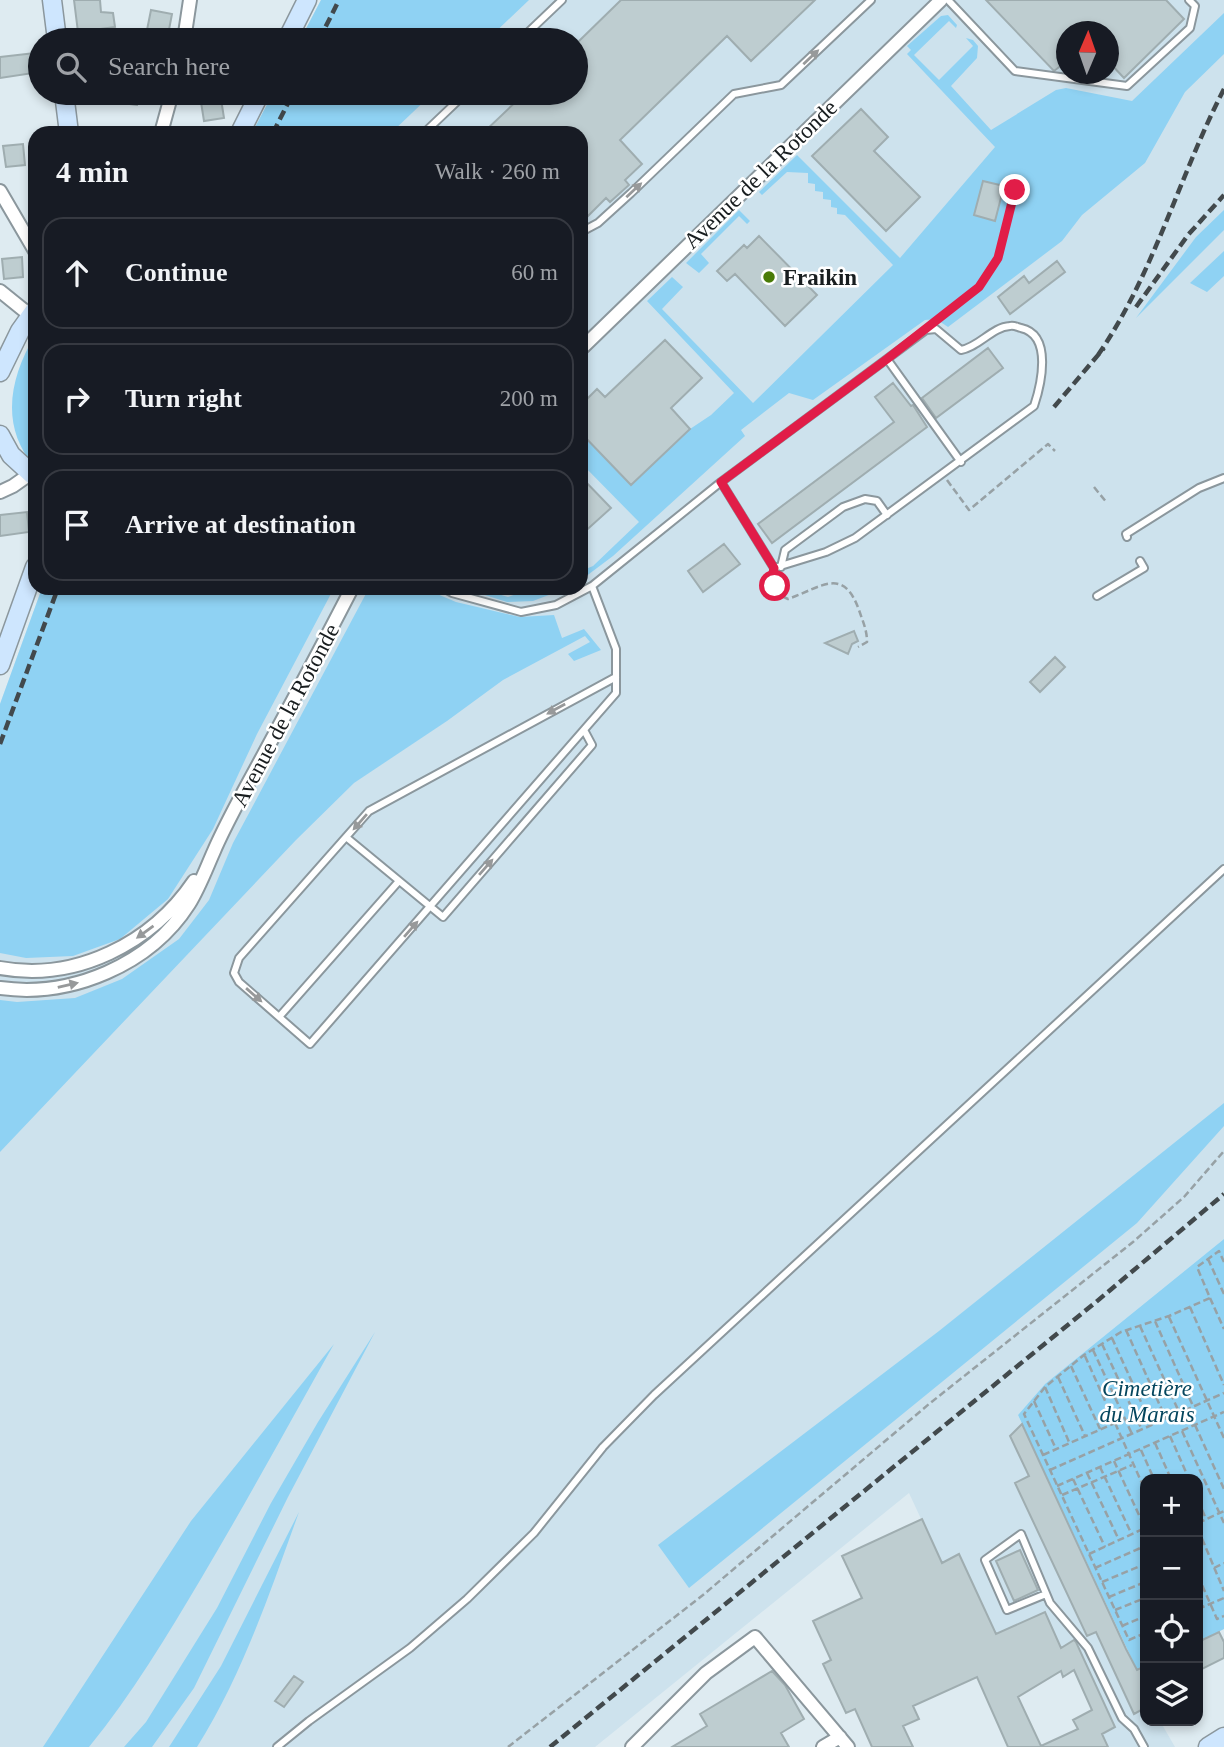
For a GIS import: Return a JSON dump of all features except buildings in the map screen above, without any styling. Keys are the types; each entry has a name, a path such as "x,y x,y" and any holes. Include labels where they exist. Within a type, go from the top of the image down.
{"street":[{"path":"52,0 56,28"},
{"path":"186,28 190,0"},
{"path":"293,28 307,0"},
{"name":"Avenue de la Rotonde","path":"588,342 941,0"},
{"path":"66,105 68,126"},
{"path":"163,126 169,105"},
{"path":"244,126 254,105"},
{"path":"0,191 28,239"},
{"path":"0,291 28,310"},
{"path":"0,372 28,321"},
{"path":"0,435 11,456 28,471"},
{"path":"0,492 28,477"},
{"path":"2,659 28,587"},
{"name":"Avenue de la Rotonde","path":"0,988 42,990 97,976 148,948 174,923 190,902 218,842 348,595"},
{"name":"Avenue de la Rotonde","path":"0,968 41,970 71,967 119,949 148,930 175,905 188,890 218,842"},
{"path":"632,1747 706,1674 755,1637 844,1742 823,1747"}],"lane":[{"path":"533,28 562,0"},
{"path":"588,228 598,223 734,94 781,85 871,0"},
{"path":"948,0 1015,71 1127,86 1189,28 1195,6 1189,0"},
{"path":"431,126 453,105"},
{"path":"588,588 721,482 926,330 936,329 961,350 971,348 1010,326 1028,329 1039,342 1042,358 1041,385 1034,406 855,538 826,552 777,568"},
{"path":"887,359 961,461"},
{"path":"1127,537 1126,534 1199,488 1224,478"},
{"path":"721,482 777,568"},
{"path":"777,568 785,550 843,507 865,499 877,500 887,515"},
{"path":"1097,596 1144,569 1140,561"},
{"path":"592,586 616,649 616,677 616,693 310,1044 239,982 234,973 239,958 369,811 616,677"},
{"path":"459,595 521,612 556,605 575,595"},
{"path":"346,837 443,917 592,745 584,730"},
{"path":"277,1747 410,1648 483,1584 534,1534 603,1447 654,1395 1224,869"},
{"path":"279,1017 399,881"},
{"path":"1046,1594 1007,1610 985,1560 1021,1534 1050,1603 1088,1648 1122,1718 1133,1729 1144,1747"}],"path":[{"path":"926,330 979,287 998,258 1015,190"},
{"path":"943,475 970,510 1048,444 1055,451"},
{"path":"1094,487 1107,503"},
{"path":"777,568 772,578 779,595 788,599 829,583 841,583 849,588 867,631 867,642 858,647"},
{"path":"509,1747 703,1595 929,1404 1133,1242 1184,1197 1224,1151"},
{"path":"1224,1262 1219,1251 1196,1267 1224,1329"},
{"path":"1208,1259 1224,1294"},
{"path":"1140,1635 1129,1640 1024,1414 1045,1387 1084,1355 1126,1330 1169,1316 1210,1298"},
{"path":"1190,1307 1224,1385"},
{"path":"1169,1316 1224,1438"},
{"path":"1155,1321 1193,1406"},
{"path":"1140,1326 1179,1413"},
{"path":"1126,1330 1166,1419"},
{"path":"1112,1338 1152,1425"},
{"path":"1102,1344 1142,1430"},
{"path":"1093,1350 1132,1434"},
{"path":"1084,1355 1140,1479"},
{"path":"1071,1366 1100,1429"},
{"path":"1058,1377 1085,1436"},
{"path":"1045,1387 1070,1443"},
{"path":"1050,1470 1224,1393"},
{"path":"1034,1401 1056,1449"},
{"path":"1057,1486 1224,1412"},
{"path":"1043,1455 1115,1423"},
{"path":"1195,1425 1224,1489"},
{"path":"1182,1431 1222,1512 1224,1523"},
{"path":"1170,1436 1187,1474"},
{"path":"1155,1443 1169,1474"},
{"path":"1141,1449 1152,1474"},
{"path":"1114,1461 1140,1517"},
{"path":"1062,1496 1134,1465"},
{"path":"1100,1467 1132,1535"},
{"path":"1087,1473 1119,1540"},
{"path":"1073,1479 1105,1547"},
{"path":"1203,1512 1206,1519"},
{"path":"1203,1520 1222,1512"},
{"path":"1089,1554 1140,1531"},
{"path":"1201,1537 1222,1580 1224,1591"},
{"path":"1095,1568 1140,1548"},
{"path":"1214,1568 1224,1563"},
{"path":"1102,1582 1140,1566"},
{"path":"1109,1597 1140,1583"},
{"path":"1203,1588 1217,1619 1224,1616"},
{"path":"1203,1606 1224,1598"},
{"path":"1115,1611 1140,1600"},
{"path":"1122,1626 1140,1618"}],"shaded area":[{"path":"321,0 1224,0 1224,1239 1045,1384 1018,1415 1140,1677 1140,1726 1163,1726 1175,1747 1108,1747 1071,1665 1007,1704 909,1493 595,1747 0,1747 0,704 39,595 588,595 588,126 256,126 267,105 588,105 588,28 306,28"}],"green space":[{"path":"321,0 529,0 500,28 306,28"},
{"path":"1224,13 1224,54 1185,92 1145,163 1082,215 1062,241 948,327 936,319 925,320 813,400 789,393 741,430 745,436 613,556 588,575 588,568 639,522 588,470 588,440 631,485 690,429 711,415 734,393 647,301 672,277 683,287 662,309 753,403 893,265 845,215 837,214 837,208 831,207 831,200 823,199 823,192 815,191 815,184 808,183 808,173 787,172 762,195 759,192 797,155 900,258 995,147 907,54 911,50 907,46 941,16 948,15 957,25 956,28 949,21 914,55 939,80 973,46 966,38 973,40 978,46 977,58 951,86 991,130 1056,90 1066,88 1132,101"},
{"path":"267,105 420,105 398,126 256,126"},
{"path":"739,210 750,221 747,224 739,216 701,254 709,263 699,273 686,263"},
{"path":"1224,210 1224,230 1136,318 1196,237"},
{"path":"1224,251 1224,276 1207,292 1190,283"},
{"path":"28,348 28,457 17,436 12,402 14,386"},
{"path":"39,595 330,595 257,734 213,829 168,899 120,939 73,956 26,958 0,953 0,704"},
{"path":"365,595 440,595 456,602 520,617 554,615 562,638 584,629 601,650 574,661 568,654 590,642 585,636 503,680 354,783 296,840 0,1152 0,1000 17,1002 75,998 122,979 179,939 209,900 233,843"},
{"path":"485,595 549,595 533,601 507,602"},
{"path":"1224,1103 1224,1126 1137,1223 689,1588 658,1545 939,1331"},
{"name":"Cimetière du Marais","path":"1224,1239 1224,1629 1203,1640 1203,1474 1140,1474 1140,1668 1137,1670 1018,1415 1045,1384"},
{"path":"375,1332 288,1497 194,1688 152,1747 124,1747 146,1722 217,1608 271,1503"},
{"path":"334,1344 202,1577 120,1706 89,1747 43,1747 191,1521"},
{"path":"299,1512 242,1662 213,1719 197,1747 169,1747 221,1666"}],"railway":[{"path":"325,28 339,0"},
{"path":"1098,355 1135,292 1224,89"},
{"path":"276,126 287,105"},
{"path":"1136,307 1188,235 1224,195"},
{"path":"1054,407 1104,348"},
{"path":"0,744 55,595"},
{"path":"550,1747 1096,1302 1224,1194"}],"place":[{"name":"Fraikin","path":"769,277"}],"route":[{"path":"775,586 772,578 774,568 721,482 926,330 979,287 998,258 1015,190"}]}
